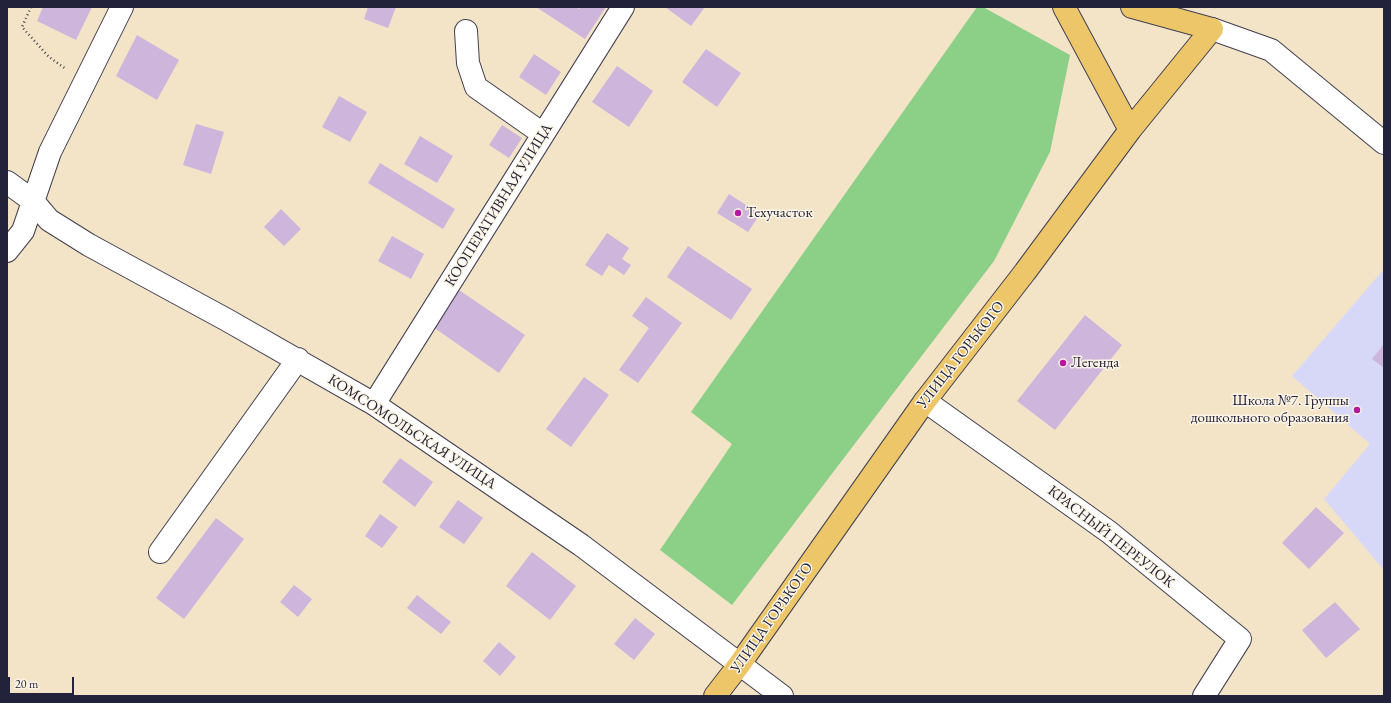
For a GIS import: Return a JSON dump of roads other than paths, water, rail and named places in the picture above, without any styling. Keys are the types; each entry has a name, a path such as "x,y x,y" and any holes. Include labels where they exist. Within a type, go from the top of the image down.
{"main road":[{"path":"1064,7 1130,130"},
{"path":"1132,7 1212,29"},
{"name":"УЛИЦА ГОРЬКОГО","path":"715,696 739,665 925,401 1026,272 1130,130 1212,29"}],"street":[{"path":"7,251 23,231 50,152 122,7"},
{"name":"КООПЕРАТИВНАЯ УЛИЦА","path":"374,404 623,7"},
{"path":"1212,29 1270,50 1384,143"},
{"path":"466,31 468,63 476,87 543,134"},
{"name":"КОМСОМОЛЬСКАЯ УЛИЦА","path":"7,182 33,201 50,220 89,245 298,359 374,404 581,546 782,696"},
{"path":"160,552 298,359"},
{"name":"КРАСНЫЙ ПЕРЕУЛОК","path":"925,401 1109,532 1240,640 1204,696"}],"place":[{"name":"Техучасток","path":"738,213"},
{"name":"Легенда","path":"1063,363"},
{"name":"Школа №7. Группы дошкольного образования","path":"1357,410"}]}
